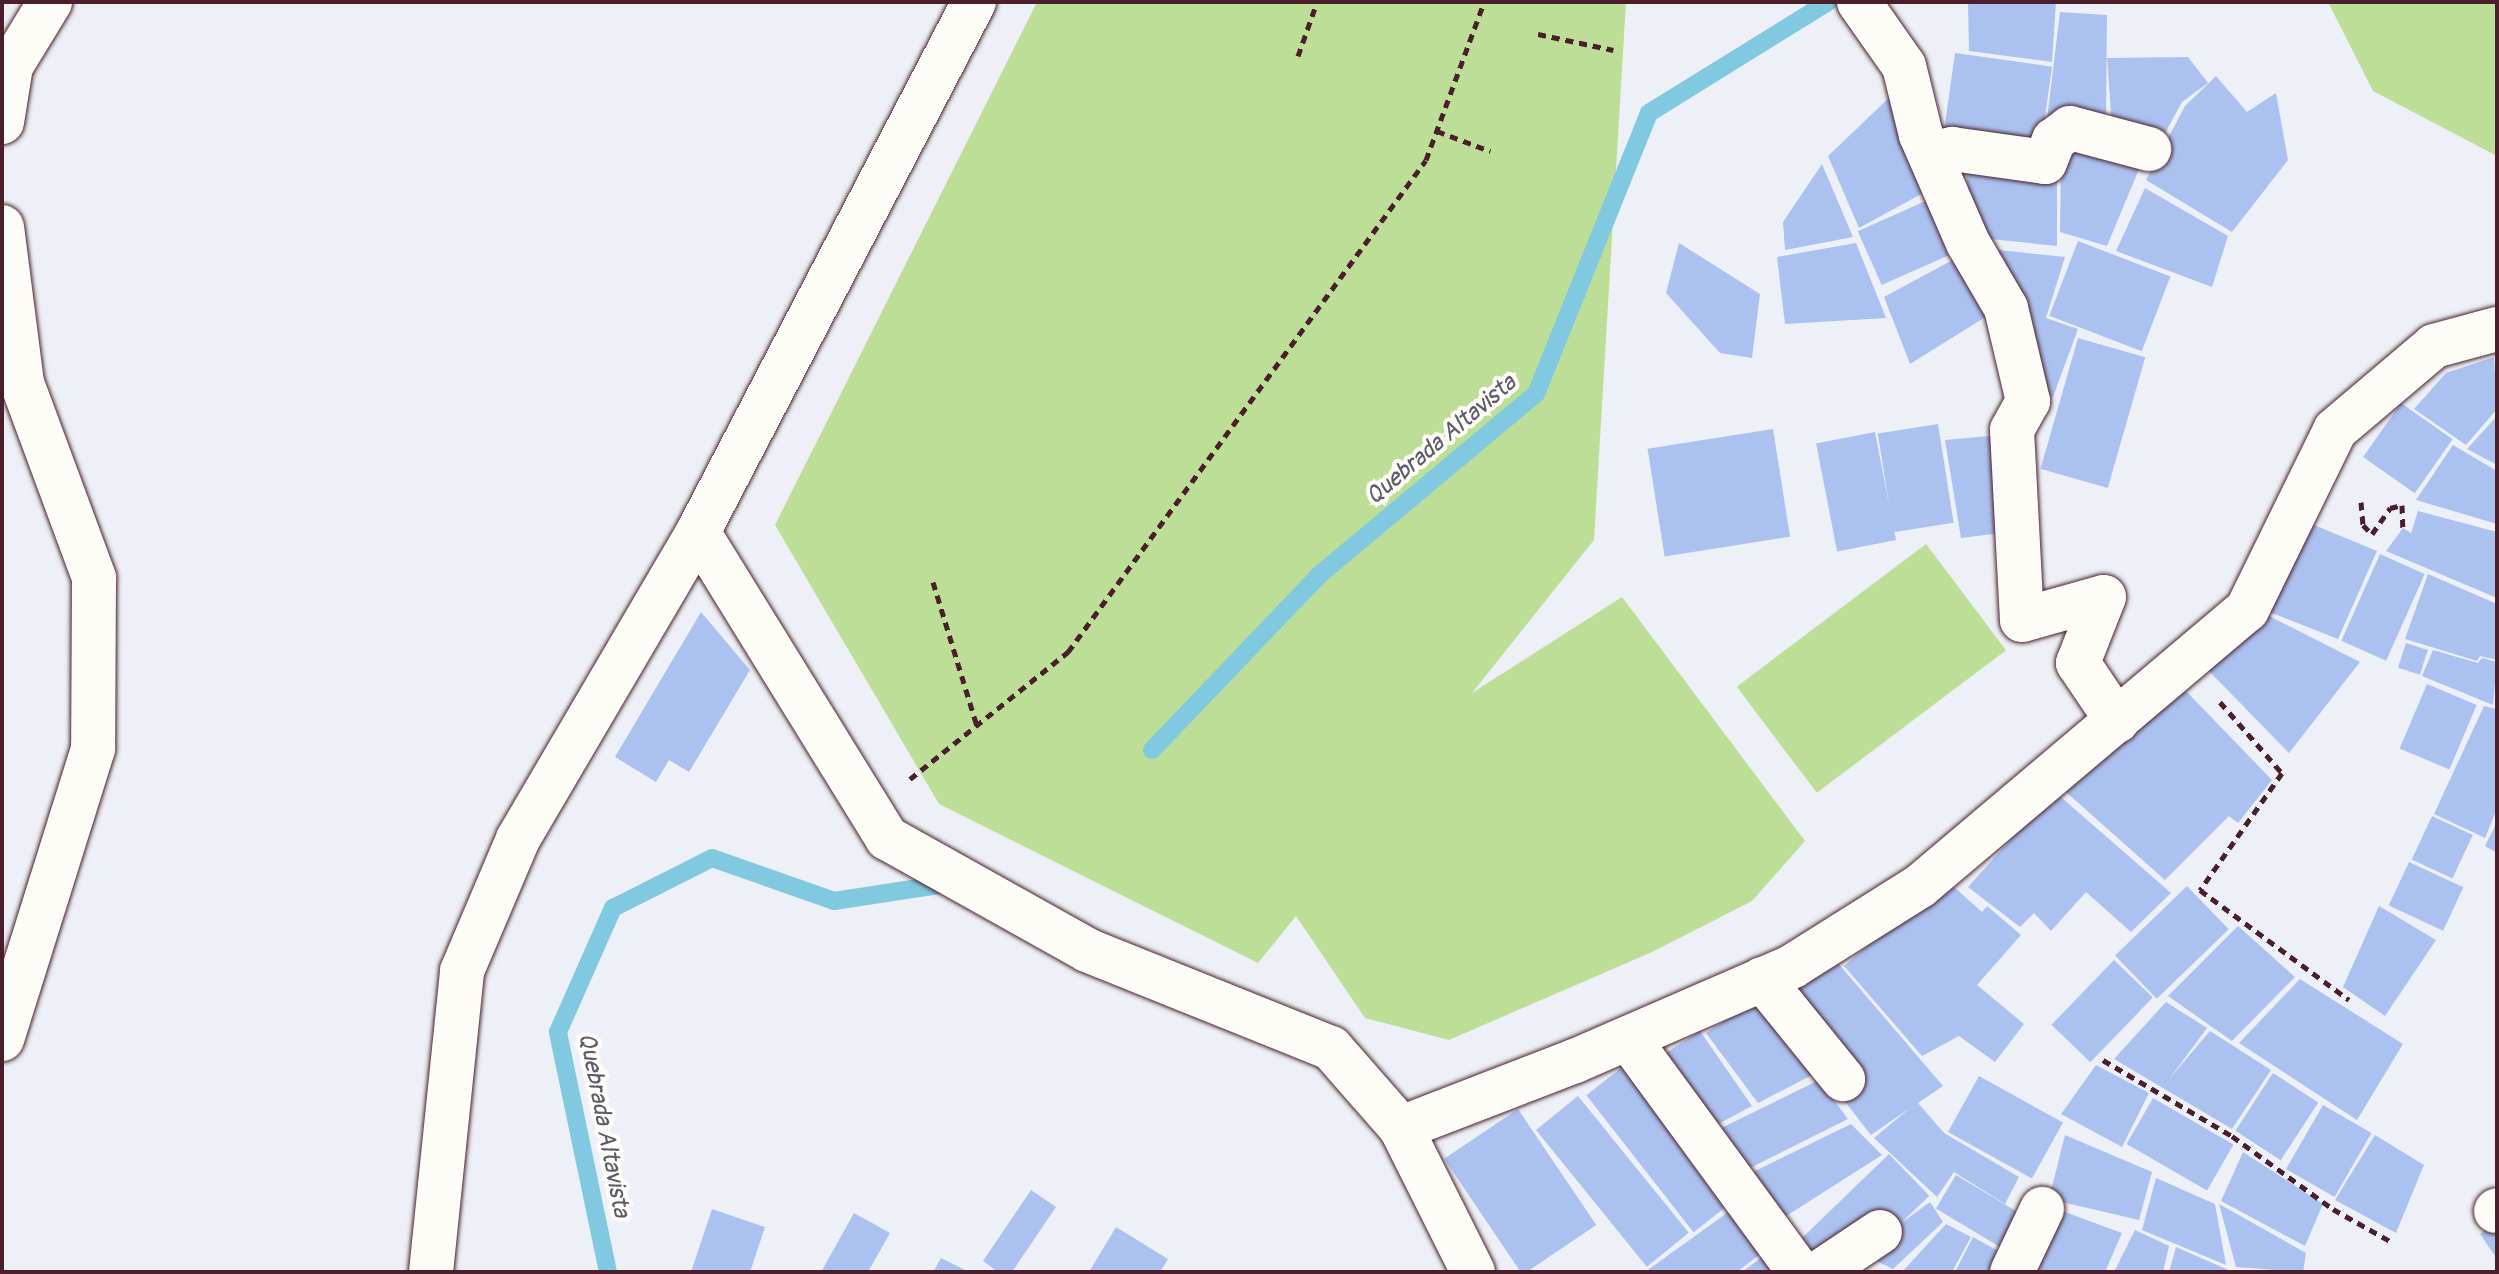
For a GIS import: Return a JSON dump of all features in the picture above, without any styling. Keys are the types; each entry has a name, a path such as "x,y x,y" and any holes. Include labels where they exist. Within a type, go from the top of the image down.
{"street":[{"path":"2,122 11,66 50,2"},
{"path":"431,1272 462,971 518,839 698,532 974,2"},
{"path":"1866,10 1904,66 1930,154 1968,243 2006,308 2028,401 2012,430 2022,620 2104,597 2078,663 2117,721"},
{"path":"1930,154 1952,149 2045,162 2054,140 2070,128 2149,149"},
{"path":"2,227 22,383 94,578 93,749 2,1039"},
{"path":"1401,1128 1628,1038 1793,966 1920,886 2247,610 2335,430 2434,346 2497,329"},
{"path":"698,532 887,838 1087,950 1331,1048 1401,1128 1473,1272"},
{"path":"1762,979 1843,1079"},
{"path":"1628,1038 1799,1272"},
{"path":"2012,1272 2042,1209"},
{"path":"1820,1272 1880,1232"}],"path":[{"path":"1298,56 1317,2"},
{"path":"870,811 1068,652 1426,160 1484,2"},
{"path":"1538,34 1613,50"},
{"path":"1437,131 1490,151"},
{"path":"2335,430 2360,492 2363,525 2372,534 2390,508 2402,505 2403,528"},
{"path":"933,582 977,726"},
{"path":"2238,721 2282,773 2200,890 2349,1000"},
{"path":"2103,1060 2232,1136 2333,1209 2390,1241"}],"green space":[{"path":"1037,2 1626,2 1594,540 1472,693 1622,597 1805,841 1752,901 1652,952 1449,1040 1365,1018 1296,916 1258,963 939,804 775,525"},
{"path":"2328,2 2497,2 2497,156 2373,91"},
{"path":"1926,544 2006,650 1817,793 1737,687"}],"building":[{"path":"1968,2 2056,2 2052,62 1969,51"},
{"path":"2060,12 2107,15 2106,119 2047,119"},
{"path":"1955,53 2052,67 2040,154 1943,140"},
{"path":"2188,57 2208,83 2182,102 2159,144 2112,126 2107,58"},
{"path":"2216,76 2247,112 2276,93 2288,160 2232,232 2146,180 2185,106"},
{"path":"1892,95 1936,186 1859,228 1828,156"},
{"path":"2083,140 2142,162 2107,246 2060,232 2061,154"},
{"path":"1966,162 2057,174 2057,246 1971,237"},
{"path":"1822,164 1853,237 1785,250 1783,222"},
{"path":"2145,188 2228,236 2212,287 2116,251"},
{"path":"1939,195 1963,249 1882,285 1858,231"},
{"path":"2078,241 2170,276 2142,351 2049,316"},
{"path":"1679,243 1760,294 1752,358 1720,353 1666,293"},
{"path":"1856,243 1886,318 1785,324 1777,257"},
{"path":"1989,249 2065,257 2046,318 2078,329 2053,397 2037,392"},
{"path":"1962,255 1992,313 1910,364 1884,297"},
{"path":"2078,338 2145,357 2108,488 2041,469"},
{"path":"2494,357 2497,409 2466,445 2414,409 2446,373"},
{"path":"2401,403 2453,439 2415,493 2363,457"},
{"path":"2497,416 2497,465 2467,449"},
{"path":"1938,424 1954,523 1893,532 1878,434"},
{"path":"1773,429 1790,537 1665,557 1648,449"},
{"path":"1875,432 1896,540 1837,551 1816,443"},
{"path":"2001,435 2009,532 1961,538 1945,440"},
{"path":"2453,445 2497,471 2497,524 2416,500"},
{"path":"2418,511 2497,532 2497,598 2386,551 2403,528 2411,533"},
{"path":"2314,525 2377,551 2338,639 2267,611"},
{"path":"2380,554 2425,574 2386,661 2341,641"},
{"path":"2428,574 2497,604 2497,660 2480,656 2477,661 2405,639"},
{"path":"701,612 750,670 689,772 669,760 656,782 615,757"},
{"path":"2267,615 2360,662 2289,753 2206,668"},
{"path":"2406,643 2428,650 2420,675 2398,668"},
{"path":"2433,650 2478,663 2482,658 2497,662 2493,705 2422,676"},
{"path":"2427,684 2477,705 2449,770 2400,748"},
{"path":"2186,691 2272,780 2238,823 2229,816 2165,880 2057,784"},
{"path":"2484,706 2497,709 2497,809 2485,838 2434,814"},
{"path":"2054,791 2171,893 2131,932 2086,892 2051,931 2034,913 2020,927 1968,887"},
{"path":"2432,816 2473,835 2452,879 2412,860"},
{"path":"2497,822 2497,853 2485,846"},
{"path":"2409,862 2463,887 2443,931 2389,906"},
{"path":"1945,879 1982,912 1987,906 2021,935 1977,985 2024,1024 1995,1062 1959,1036 1922,1056 1844,966"},
{"path":"2187,886 2229,929 2157,999 2115,955"},
{"path":"2379,906 2436,940 2385,1016 2343,987"},
{"path":"2238,926 2295,977 2232,1041 2168,996"},
{"path":"1831,955 1943,1086 1918,1103 1944,1133 2019,1177 2005,1204 1954,1172 1937,1197 1874,1138 1910,1108 1871,1135 1842,1098 1786,991"},
{"path":"2114,960 2153,998 2090,1062 2051,1025"},
{"path":"2300,979 2403,1044 2357,1120 2239,1043"},
{"path":"1755,1001 1816,1073 1758,1103 1706,1033"},
{"path":"2166,1002 2207,1028 2170,1078 2210,1031 2271,1070 2232,1129 2114,1059"},
{"path":"1700,1031 1752,1106 1705,1131 1653,1061"},
{"path":"1625,1065 1732,1202 1694,1232 1586,1095"},
{"path":"2096,1065 2149,1093 2122,1147 2061,1114"},
{"path":"2273,1073 2318,1102 2281,1160 2235,1131"},
{"path":"1979,1076 2063,1123 2032,1179 1948,1132"},
{"path":"1819,1080 1848,1119 1740,1173 1709,1134"},
{"path":"1578,1096 1689,1233 1647,1267 1536,1130"},
{"path":"2153,1098 2234,1144 2207,1190 2126,1144"},
{"path":"2323,1105 2371,1133 2334,1197 2286,1169"},
{"path":"1518,1109 1596,1225 1527,1272 1521,1272 1444,1159"},
{"path":"1851,1124 1882,1155 1777,1222 1741,1178"},
{"path":"2065,1135 2152,1172 2139,1220 2049,1199"},
{"path":"2375,1135 2424,1165 2396,1233 2335,1200"},
{"path":"2243,1152 2323,1204 2305,1246 2221,1201"},
{"path":"1889,1154 1929,1196 1850,1272 1821,1272 1795,1245"},
{"path":"1956,1175 2026,1217 2006,1251 1936,1208"},
{"path":"2156,1178 2215,1204 2226,1265 2142,1230"},
{"path":"1031,1190 1056,1207 1012,1272 998,1272 983,1261"},
{"path":"1930,1202 1943,1222 1893,1269 1860,1253"},
{"path":"2219,1204 2306,1253 2303,1272 2236,1267"},
{"path":"2054,1208 2122,1233 2105,1272 2037,1272 2024,1266"},
{"path":"712,1209 765,1227 750,1272 691,1272"},
{"path":"1731,1210 1764,1251 1737,1272 1645,1272"},
{"path":"854,1213 890,1233 868,1272 821,1272"},
{"path":"2497,1221 2497,1259 2480,1234"},
{"path":"1946,1224 1971,1237 1952,1272 1902,1272"},
{"path":"1116,1227 1168,1259 1160,1272 1089,1272"},
{"path":"2135,1230 2169,1246 2163,1272 2114,1272"},
{"path":"1973,1237 2007,1256 1999,1272 1955,1272"},
{"path":"2176,1247 2233,1272 2169,1272"},
{"path":"1770,1251 1785,1272 1742,1272"},
{"path":"941,1258 969,1272 933,1272"}],"waterway":[{"name":"Quebrada Altavista","path":"1152,750 1318,576 1536,394 1649,113 1828,2"},
{"name":"Quebrada Altavista","path":"608,1272 558,1032 613,908 712,858 834,901 952,883"}]}
